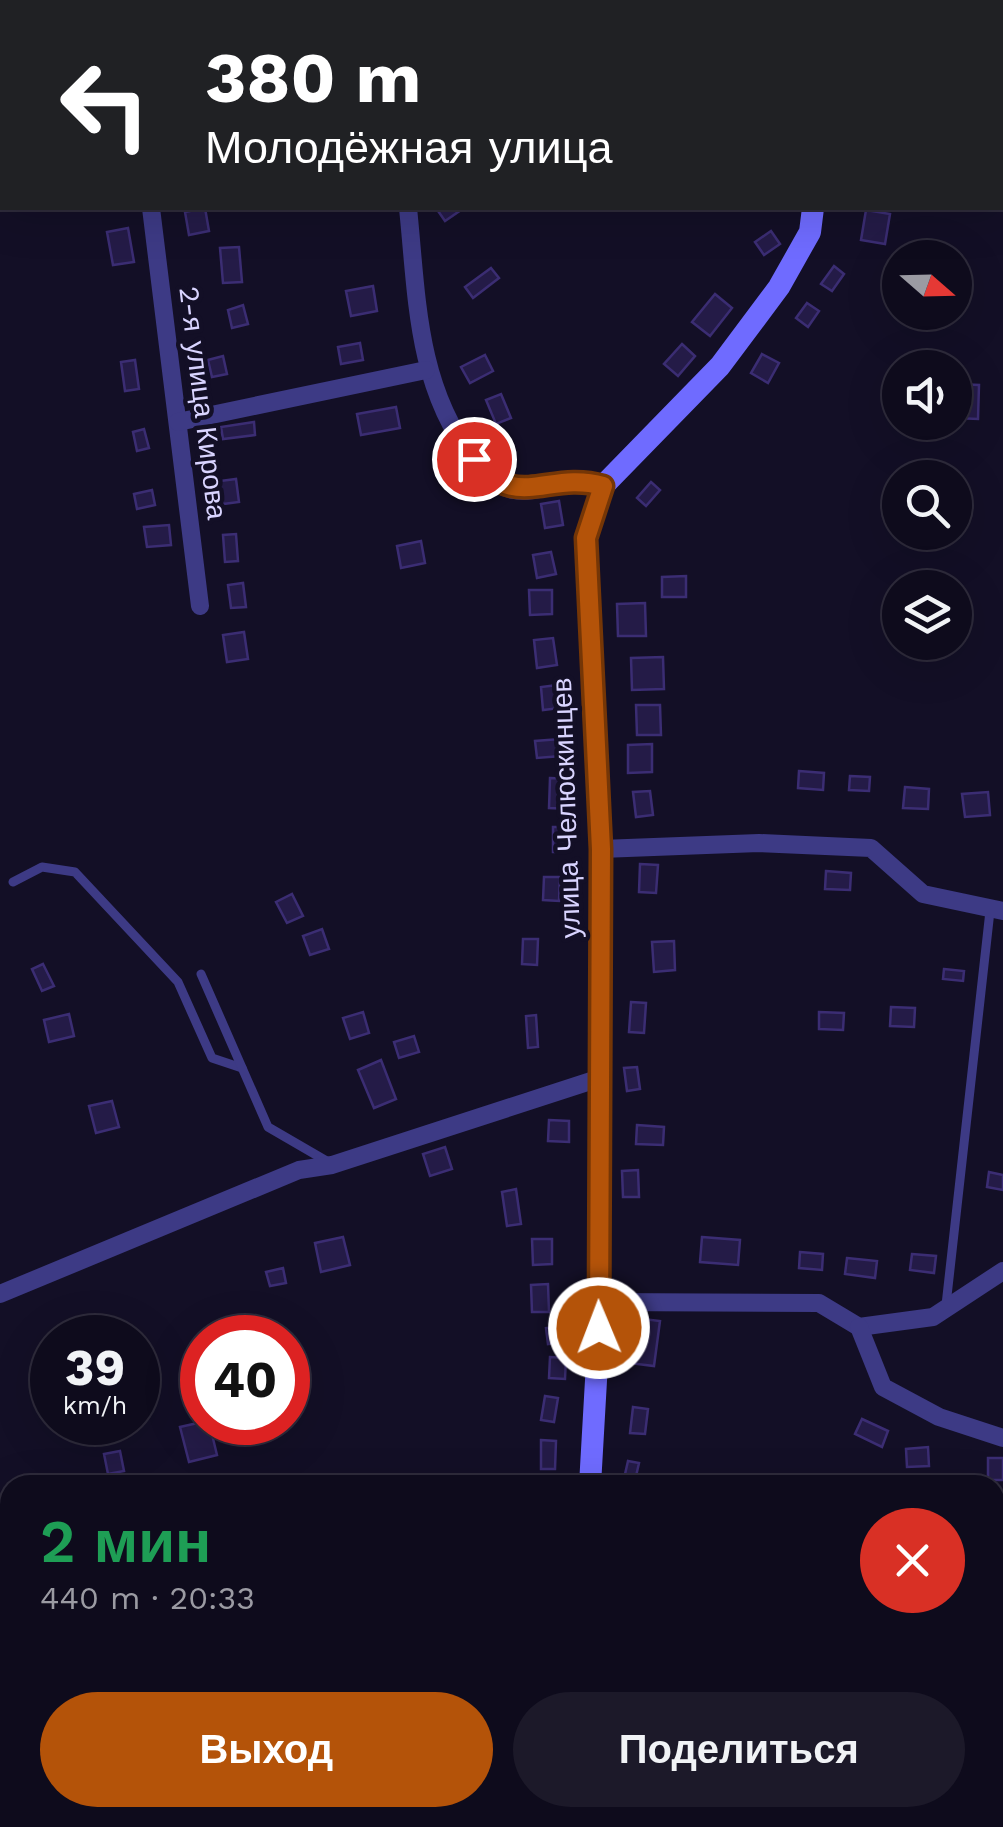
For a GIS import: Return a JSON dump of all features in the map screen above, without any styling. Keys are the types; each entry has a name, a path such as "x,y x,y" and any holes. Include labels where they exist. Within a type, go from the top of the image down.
{"street":[{"name":"2-я улица Кирова","path":"151,210 200,606"},
{"path":"408,210 426,370 456,438 490,480 514,490 578,479 603,486"},
{"name":"улица Челюскинцев","path":"590,1475 598,1302 601,849 586,538 603,486 720,366 779,286 810,232 813,210"},
{"path":"178,422 426,370"},
{"path":"601,849 759,843 870,848 923,894 996,911"},
{"path":"0,1294 299,1170 332,1165 600,1078"},
{"path":"859,1328 932,1317 1003,1270"},
{"path":"598,1302 819,1303 859,1328 883,1387 939,1416 1003,1438"}],"lane":[{"path":"13,882 42,867 75,872 178,982 212,1058 242,1068"},
{"path":"946,1308 996,911"},
{"path":"201,974 268,1127 332,1165"}],"building":[{"path":"205,210 209,231 189,235 185,212"},
{"path":"437,210 461,210 445,221"},
{"path":"866,210 890,214 882,244 861,240"},
{"path":"128,228 134,262 113,265 107,232"},
{"path":"771,231 780,244 764,255 755,242"},
{"path":"239,247 242,282 223,283 220,248"},
{"path":"834,266 844,274 832,291 821,284"},
{"path":"491,268 499,278 473,298 465,287"},
{"path":"373,286 377,311 351,316 346,291"},
{"path":"715,294 732,308 710,336 692,322"},
{"path":"807,303 819,311 808,327 796,318"},
{"path":"243,305 248,324 232,328 228,310"},
{"path":"360,343 363,360 341,364 338,347"},
{"path":"682,344 695,356 678,376 664,364"},
{"path":"762,354 779,363 768,383 751,373"},
{"path":"485,355 493,371 470,383 461,367"},
{"path":"223,356 227,374 212,377 208,360"},
{"path":"135,360 139,389 125,391 121,362"},
{"path":"972,385 979,385 978,419 972,419"},
{"path":"501,394 511,418 496,424 486,400"},
{"path":"396,407 400,428 361,435 357,414"},
{"path":"254,422 255,435 223,439 221,427"},
{"path":"144,429 149,448 137,451 133,432"},
{"path":"236,479 239,502 223,504 220,481"},
{"path":"651,482 660,490 646,506 637,498"},
{"path":"152,490 155,505 137,509 134,494"},
{"path":"559,501 563,525 545,528 541,504"},
{"path":"169,525 171,545 147,547 144,527"},
{"path":"236,534 238,561 225,562 223,535"},
{"path":"421,541 425,563 401,568 397,546"},
{"path":"551,552 556,574 537,578 533,555"},
{"path":"686,576 686,597 662,597 662,577"},
{"path":"243,583 246,607 231,608 228,585"},
{"path":"529,590 552,590 552,614 530,615"},
{"path":"645,603 646,636 618,636 617,604"},
{"path":"244,632 248,659 227,662 223,635"},
{"path":"553,638 557,665 537,668 534,640"},
{"path":"663,657 664,689 632,690 631,658"},
{"path":"558,685 560,708 543,710 541,687"},
{"path":"636,705 660,705 661,735 637,735"},
{"path":"560,739 561,756 537,758 535,741"},
{"path":"652,744 652,772 628,773 628,745"},
{"path":"799,771 824,773 823,790 798,788"},
{"path":"850,776 870,777 869,791 849,790"},
{"path":"550,778 572,779 571,809 549,808"},
{"path":"905,787 929,789 928,809 903,808"},
{"path":"650,791 653,815 636,817 633,792"},
{"path":"988,792 990,815 965,817 962,794"},
{"path":"553,827 566,827 565,852 553,852"},
{"path":"640,864 658,865 656,893 639,892"},
{"path":"826,871 851,873 850,890 825,889"},
{"path":"544,877 560,877 559,901 543,900"},
{"path":"292,894 303,916 287,923 276,902"},
{"path":"322,929 329,949 310,955 303,936"},
{"path":"523,939 538,939 537,965 522,964"},
{"path":"674,941 675,970 654,972 652,942"},
{"path":"43,964 54,986 42,991 32,969"},
{"path":"944,969 964,971 963,981 943,979"},
{"path":"631,1002 646,1003 644,1033 629,1032"},
{"path":"891,1007 915,1008 914,1027 890,1026"},
{"path":"363,1012 369,1033 350,1039 343,1018"},
{"path":"819,1012 844,1013 843,1030 819,1029"},
{"path":"69,1014 74,1036 49,1042 44,1020"},
{"path":"536,1015 538,1047 528,1048 526,1016"},
{"path":"414,1036 419,1052 399,1058 394,1042"},
{"path":"381,1060 396,1099 374,1108 358,1070"},
{"path":"637,1067 640,1089 627,1091 624,1068"},
{"path":"112,1101 119,1127 96,1133 89,1106"},
{"path":"549,1120 569,1121 569,1142 548,1141"},
{"path":"637,1125 664,1127 663,1145 636,1144"},
{"path":"445,1147 452,1169 430,1176 423,1154"},
{"path":"638,1170 639,1197 623,1197 622,1171"},
{"path":"989,1172 1003,1175 1003,1190 987,1187"},
{"path":"516,1189 521,1224 507,1226 502,1192"},
{"path":"343,1237 350,1265 321,1272 315,1243"},
{"path":"702,1237 740,1240 738,1265 700,1262"},
{"path":"532,1239 552,1239 552,1264 533,1265"},
{"path":"800,1252 823,1254 822,1270 799,1268"},
{"path":"912,1254 936,1256 934,1273 910,1270"},
{"path":"847,1258 877,1261 875,1278 845,1274"},
{"path":"283,1268 286,1283 270,1286 266,1272"},
{"path":"548,1284 549,1312 532,1312 531,1285"},
{"path":"635,1318 660,1321 654,1366 629,1363"},
{"path":"564,1326 566,1342 548,1344 546,1328"},
{"path":"550,1357 566,1358 565,1379 549,1378"},
{"path":"545,1396 558,1398 554,1422 541,1420"},
{"path":"633,1407 648,1409 645,1434 630,1433"},
{"path":"862,1419 888,1431 882,1447 855,1434"},
{"path":"541,1440 556,1441 555,1469 541,1469"},
{"path":"185,1445 215,1445 217,1455 189,1462"},
{"path":"928,1447 929,1466 907,1467 906,1449"},
{"path":"120,1451 124,1471 108,1474 104,1454"},
{"path":"988,1458 1003,1458 1003,1475 988,1475"},
{"path":"628,1461 639,1463 636,1475 625,1475"}],"route":[{"path":"474,459 490,480 514,490 578,479 603,486 586,538 601,849 599,1328"}]}
